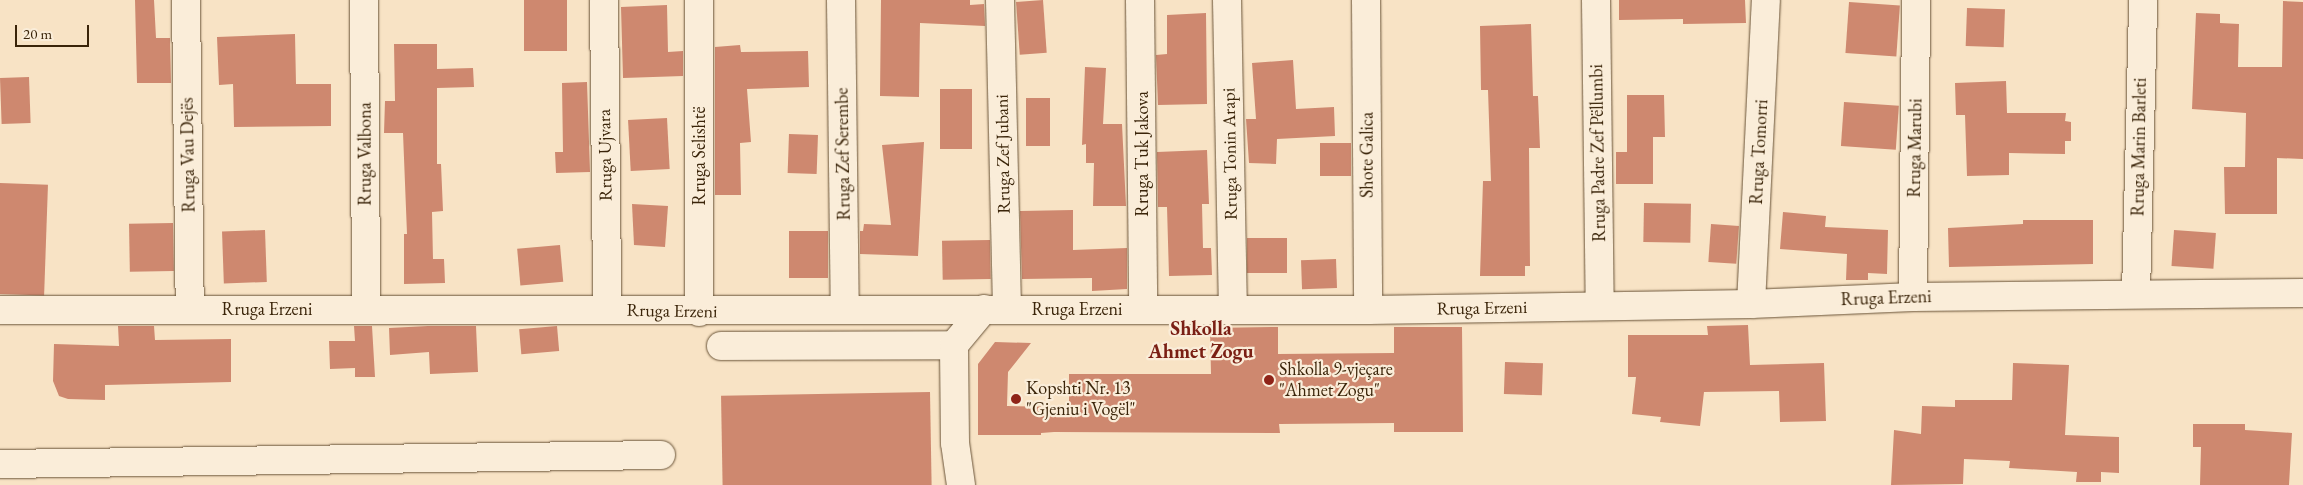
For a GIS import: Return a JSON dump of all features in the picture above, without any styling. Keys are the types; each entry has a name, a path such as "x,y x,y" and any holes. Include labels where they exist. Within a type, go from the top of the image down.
{"street":[{"name":"Rruga Vau Dejës","path":"186,0 190,310"},
{"name":"Rruga Valbona","path":"364,0 366,308"},
{"name":"Rruga Ujvara","path":"604,0 607,310"},
{"name":"Rruga Selishtë","path":"699,0 699,312"},
{"name":"Rruga Zef Serembe","path":"840,0 845,309"},
{"name":"Rruga Zef Jubani","path":"995,309 1000,0"},
{"name":"Rruga Tuk Jakova","path":"1140,0 1143,309"},
{"name":"Rruga Tonin Arapi","path":"1228,0 1233,309"},
{"name":"Shote Galica","path":"1366,0 1368,310"},
{"name":"Rruga Padre Zef Pëllumbi","path":"1596,0 1600,306"},
{"name":"Rruga Tomorri","path":"1751,304 1766,0"},
{"name":"Rruga Marubi","path":"1913,297 1916,0"},
{"name":"Rruga Marin Barleti","path":"2136,294 2143,0"},
{"name":"Rruga Erzeni","path":"0,310 366,308 699,312 845,309 1368,310 1751,304 1913,297 2303,293"},
{"path":"721,346 954,345 995,309"},
{"path":"954,345 955,443 961,485"},
{"path":"0,464 661,455"}],"building":[{"path":"135,0 154,0 156,38 170,38 171,83 137,83"},
{"path":"524,0 567,0 567,51 524,51"},
{"path":"881,0 970,0 970,5 984,4 985,26 920,23 919,97 880,96"},
{"path":"1043,0 1047,53 1020,55 1016,2"},
{"path":"1619,0 1745,0 1746,23 1683,24 1683,19 1619,20"},
{"path":"2283,1 2303,2 2303,159 2277,158 2277,214 2225,214 2224,167 2245,167 2246,113 2192,109 2196,13 2220,14 2220,23 2239,24 2238,67 2282,67"},
{"path":"1849,2 1900,6 1896,56 1845,53"},
{"path":"667,5 668,52 683,51 683,76 623,78 621,7"},
{"path":"1967,8 2005,9 2004,47 1966,46"},
{"path":"1206,13 1207,104 1158,105 1156,55 1167,54 1167,15"},
{"path":"1531,24 1533,96 1538,96 1540,148 1529,148 1530,266 1525,266 1525,276 1480,276 1483,181 1491,181 1488,90 1481,90 1480,26"},
{"path":"295,34 296,84 331,84 331,126 234,127 233,84 219,85 217,37"},
{"path":"394,44 437,44 437,69 473,68 474,87 437,88 437,164 441,164 443,211 432,212 433,259 444,259 445,283 404,284 404,234 407,234 403,133 384,133 385,101 395,101"},
{"path":"740,45 741,52 808,51 809,87 747,89 751,142 740,143 741,195 715,195 715,47"},
{"path":"1293,60 1296,109 1334,107 1335,136 1277,139 1276,164 1249,163 1246,119 1256,119 1252,63"},
{"path":"1085,67 1106,68 1103,124 1122,124 1126,206 1093,206 1094,163 1086,163 1086,144 1082,145"},
{"path":"29,77 31,123 2,124 0,78"},
{"path":"2006,81 2007,113 2066,113 2065,121 2071,122 2071,141 2065,141 2065,154 2009,153 2009,175 1967,176 1965,115 1956,115 1955,83"},
{"path":"587,82 590,172 556,173 555,152 563,152 562,83"},
{"path":"940,89 972,89 972,149 940,149"},
{"path":"1627,95 1664,95 1665,137 1653,137 1653,184 1616,184 1616,152 1627,152"},
{"path":"1026,98 1050,98 1050,146 1026,146"},
{"path":"1844,102 1899,106 1896,150 1841,146"},
{"path":"667,118 670,169 631,171 628,120"},
{"path":"789,134 818,135 817,174 788,173"},
{"path":"924,142 918,256 860,254 860,231 863,231 864,224 891,225 882,145"},
{"path":"1320,143 1351,143 1351,176 1320,176"},
{"path":"1207,150 1209,204 1202,204 1203,248 1211,248 1212,275 1169,276 1167,207 1158,207 1157,152"},
{"path":"0,183 48,185 44,296 0,294"},
{"path":"1644,203 1691,204 1690,243 1643,242"},
{"path":"632,204 668,206 665,247 634,245"},
{"path":"1073,210 1073,250 1127,248 1127,289 1092,291 1092,278 1022,279 1020,211"},
{"path":"1783,212 1826,216 1825,227 1888,230 1887,274 1868,273 1868,280 1846,280 1847,254 1780,249"},
{"path":"2023,220 2093,220 2093,264 1949,267 1948,228 2023,224"},
{"path":"173,223 174,271 130,272 129,224"},
{"path":"1711,224 1739,226 1736,264 1708,262"},
{"path":"265,230 267,282 224,283 222,232"},
{"path":"2174,230 2216,233 2213,269 2171,266"},
{"path":"789,231 828,231 828,278 789,278"},
{"path":"1247,238 1287,238 1287,273 1247,273"},
{"path":"990,240 991,279 943,280 942,241"},
{"path":"560,245 563,282 520,286 517,249"},
{"path":"1336,259 1337,288 1302,289 1301,260"},
{"path":"1748,325 1750,365 1824,363 1826,421 1780,422 1779,391 1704,392 1700,426 1660,422 1661,417 1632,414 1636,377 1628,377 1628,335 1708,335 1707,326"},
{"path":"118,326 154,326 155,340 231,339 231,382 105,385 105,400 68,399 59,396 53,381 54,344 119,346"},
{"path":"354,326 372,326 375,377 355,377 355,368 330,369 329,341 355,341"},
{"path":"476,326 478,372 430,374 429,352 390,355 389,328"},
{"path":"557,326 559,351 521,354 519,329"},
{"name":"Shkolla 9-vjeçare \"Ahmet Zogu\"","path":"1278,327 1278,354 1394,353 1394,327 1462,327 1463,432 1394,432 1394,423 1279,424 1280,433 1054,432 1041,433 1041,435 978,435 978,364 995,342 1031,343 1008,372 1007,406 1069,407 1069,374 1211,374 1210,328"},
{"path":"1505,362 1543,363 1542,395 1504,394"},
{"path":"2013,363 2069,365 2065,435 2119,437 2119,473 2101,472 2101,482 2076,482 2077,472 2009,468 2010,461 1964,459 1963,484 1891,485 1894,430 1921,434 1922,406 1955,407 1955,400 2012,400"},
{"path":"930,392 932,485 723,485 721,396"},
{"path":"2193,424 2245,424 2245,430 2292,433 2289,485 2200,485 2201,447 2193,447"}],"place":[{"name":"Shkolla 9-vjeçare \"Ahmet Zogu\"","path":"1269,380"},
{"name":"Kopshti Nr. 13 \"Gjeniu i Vogël\"","path":"1016,399"}],"district":[{"name":"Shkolla Ahmet Zogu","path":"1201,340"}]}
